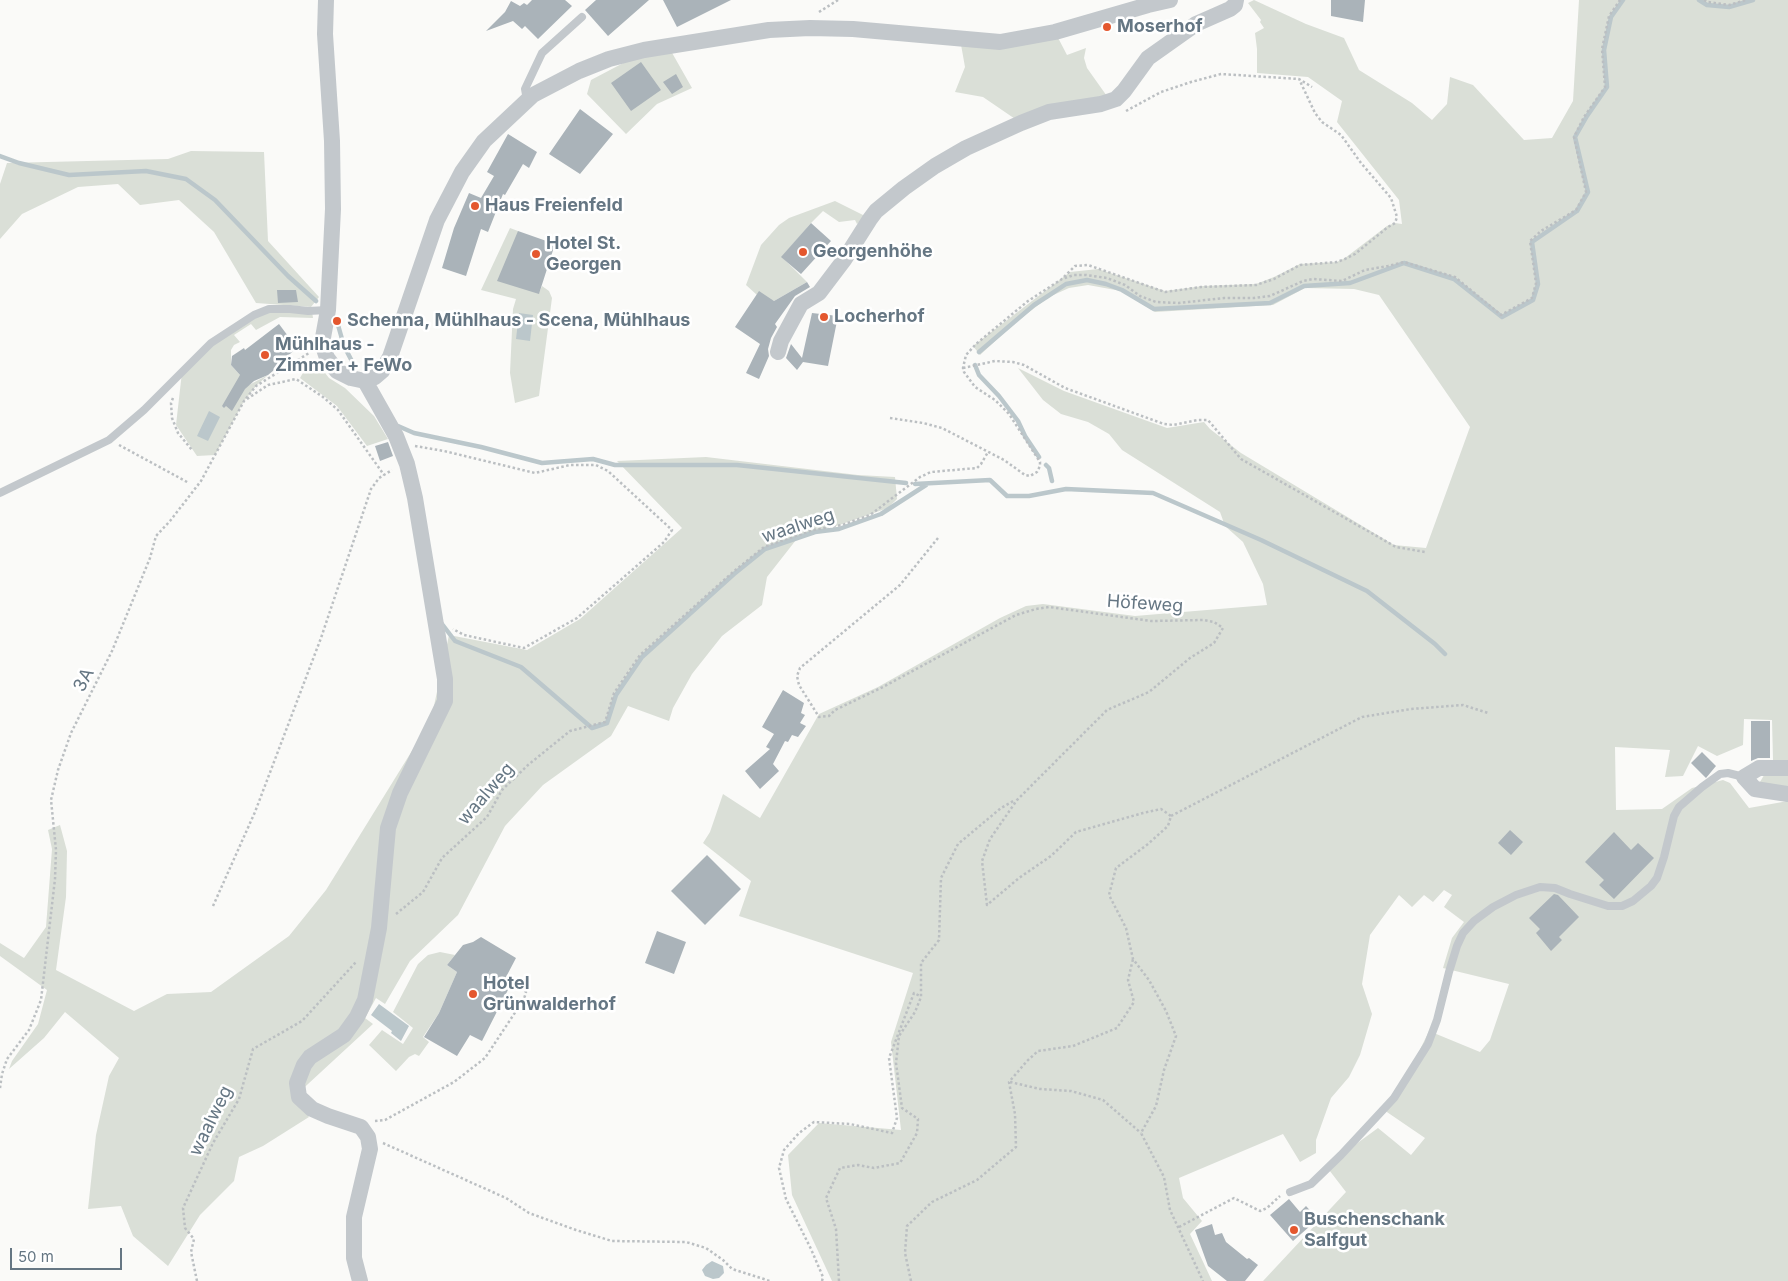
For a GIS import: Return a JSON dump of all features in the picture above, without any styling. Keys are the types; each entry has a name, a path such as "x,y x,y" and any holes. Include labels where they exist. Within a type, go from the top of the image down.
{"street":[{"path":"326,0 325,34 332,140 333,199 328,310 322,343 327,358 337,371 351,378 365,381 375,377 382,371 390,357 437,220 462,172 484,141 532,95 564,79 609,58 644,50 769,30 810,28 853,29 1000,42 1055,32 1170,0"},
{"path":"778,352 781,340 800,304 819,293 844,260 876,211 904,188 935,166 966,148 1022,123 1049,112 1093,106 1116,99 1148,58 1196,24 1230,9 1235,5 1236,0"},
{"path":"360,1281 354,1258 352,1235 354,1216 370,1149 370,1129 312,1109 299,1097 297,1083 304,1065 310,1057 344,1035 357,1017 365,1000 379,928 388,828 400,793 445,701 446,679 415,498 407,464 399,444 365,381"},
{"path":"1788,768 1758,768 1744,777 1755,789 1788,794"}],"lane":[{"path":"527,100 525,89 542,53 582,17"},
{"path":"0,493 109,440 144,410 211,343 254,315 269,309 328,310"},
{"path":"1290,1192 1310,1184 1341,1155 1394,1098 1428,1044 1437,1020 1457,946 1463,933 1474,921 1493,907 1516,895 1540,887 1554,888 1608,906 1622,906 1651,886 1657,878 1674,816 1679,807 1720,774 1744,777"}],"path":[{"path":"1062,279 1074,275 1107,278 1140,296 1156,302 1179,303 1224,298 1270,296 1303,281 1313,279 1342,281 1365,270 1404,262 1455,277 1501,315 1532,298 1536,283 1530,241 1541,231 1576,210 1586,192 1574,137 1584,117 1605,86 1602,49 1609,16 1620,0"},
{"path":"1704,0 1729,5 1746,0"},
{"path":"1122,112 1130,110 1161,92 1221,74 1299,79 1312,87"},
{"path":"890,418 942,428 988,452 1025,475 1030,476 1037,472 1040,462 1009,414 995,400 975,387 963,368 966,355 976,344 1028,301 1062,279 1075,266 1088,265 1165,292 1201,287 1256,285 1274,279 1300,265 1337,262 1345,259 1356,254 1395,223 1397,217 1390,198 1341,135 1322,122 1315,113 1299,79"},
{"name":"3A","path":"0,1088 7,1059 29,1030 41,1000 56,879 56,850 51,800 58,770 71,733 112,651 150,558 156,536 201,481 244,401 256,386 322,343"},
{"path":"963,368 995,361 1013,362 1024,365 1065,388 1164,424 1173,425 1208,420 1241,459 1396,547 1425,552"},
{"path":"180,375 171,403 172,418 178,433 192,450"},
{"path":"244,401 268,385 296,379 323,397 338,410 384,475"},
{"path":"109,440 189,483"},
{"path":"399,444 444,451 535,473 570,465 596,465 608,471 672,530 664,542 577,618 524,648 464,635 451,628"},
{"name":"waalweg","path":"379,928 423,892 442,858 486,817 502,790 528,765 570,731 605,722 614,693 640,655 733,572 764,547 813,530 842,524 870,515 920,477 931,472 977,468 988,452"},
{"path":"213,906 258,803 321,638 371,489 384,475 407,464"},
{"name":"Höfeweg","path":"938,538 900,585 800,668 797,676 799,685 818,717 829,716 835,710 883,687 1016,614 1036,609 1049,607 1151,621 1204,620 1214,622 1223,628 1214,643 1190,658 1149,692 1107,710 1017,800"},
{"path":"1141,1133 1156,1106 1164,1070 1176,1036 1166,1011 1149,980 1133,959 1126,928 1109,895 1116,868 1168,826 1171,816 1362,717 1411,709 1463,705 1488,713"},
{"path":"1017,800 990,839 982,861 987,905 1018,878 1051,856 1076,832 1143,812 1161,809 1171,816"},
{"path":"839,1281 836,1229 826,1198 840,1168 858,1165 874,1168 900,1163 918,1134 918,1119 902,1108 896,1063 899,1036 916,1012 921,997 921,963 939,940 941,878 958,844 1001,808 1017,800"},
{"name":"waalweg","path":"197,1281 191,1252 194,1239 184,1228 183,1208 213,1143 239,1099 253,1049 302,1021 361,958"},
{"path":"1009,1082 1038,1051 1073,1046 1117,1028 1134,1002 1128,980 1133,959"},
{"path":"370,1129 454,1082 484,1058 524,999 526,992 524,988 512,980"},
{"path":"822,1281 823,1277 812,1249 786,1199 779,1168 784,1150 799,1133 814,1122 850,1124 892,1133 897,1118 889,1058 914,993 921,997"},
{"path":"1009,1082 1040,1090 1071,1091 1103,1100 1141,1133 1164,1177 1170,1210 1203,1281"},
{"path":"911,1281 905,1253 907,1226 932,1202 977,1180 1016,1147 1015,1114 1009,1082"},
{"path":"370,1129 506,1198 529,1213 612,1241 686,1242 706,1248 732,1269 770,1281"},
{"path":"1179,1227 1234,1198 1260,1211 1267,1208 1284,1193 1290,1192"}],"shaded area":[{"path":"1254,0 1306,24 1344,38 1359,70 1412,103 1432,120 1447,104 1450,77 1473,85 1524,140 1552,138 1573,101 1579,0 1788,0 1788,797 1760,782 1773,760 1772,720 1744,719 1743,745 1717,756 1698,746 1683,776 1665,777 1670,750 1615,747 1616,810 1662,809 1692,788 1723,780 1730,783 1749,808 1788,801 1788,1281 1263,1281 1346,1192 1326,1166 1378,1128 1411,1155 1425,1138 1381,1108 1412,1066 1429,1031 1480,1052 1490,1040 1509,984 1443,968 1452,938 1464,922 1444,907 1452,895 1444,890 1433,902 1424,895 1412,907 1399,895 1370,935 1362,984 1372,1014 1360,1055 1349,1077 1331,1098 1316,1140 1316,1153 1300,1162 1283,1134 1179,1178 1183,1198 1202,1221 1190,1234 1212,1281 832,1281 792,1195 788,1155 819,1123 901,1130 891,1042 913,973 739,916 751,881 703,843 710,832 723,794 760,818 819,714 878,687 1000,618 1026,606 1043,604 1135,616 1267,605 1263,584 1243,542 1225,526 1220,512 1122,450 1109,434 1088,422 1061,414 1043,400 1018,368 1064,391 1167,428 1204,422 1210,429 1241,453 1394,545 1426,548 1470,427 1379,295 1354,289 1305,288 1273,305 1155,312 1121,291 1088,285 1069,288 1049,297 1016,322 980,355 973,346 1070,272 1098,269 1165,291 1203,286 1256,284 1300,264 1337,262 1387,226 1395,223 1402,224 1399,200 1337,122 1342,101 1308,77 1257,73 1255,33 1264,28 1260,22 1261,20 1248,3"},
{"path":"1055,32 1067,55 1086,48 1084,58 1087,68 1109,99 1021,123 983,97 955,92 965,67 960,39"},
{"path":"671,51 692,88 657,104 626,134 587,94 591,80 629,60"},
{"path":"191,151 264,152 268,241 319,297 311,307 256,303 214,232 179,200 140,205 118,184 78,187 22,214 0,239 0,184 7,163 168,159"},
{"path":"835,201 863,215 865,218 857,224 855,220 839,222 823,211 811,223 782,257 807,282 774,301 757,295 746,285 761,245 779,225 789,218"},
{"path":"510,228 518,231 539,293 542,286 549,291 552,298 539,396 515,403 510,373 513,309 516,299 481,290"},
{"path":"290,309 312,311 313,318 280,317 256,330 251,324 234,335 240,342 234,345 231,350 231,365 249,385 268,375 244,401 215,455 197,456 176,425 182,372 211,343 254,315"},
{"path":"519,313 533,315 530,341 516,339"},
{"path":"309,362 318,364 329,378 345,388 374,416 388,439 367,446 337,406 300,378"},
{"path":"209,411 220,417 208,441 197,436"},
{"path":"706,457 858,475 895,477 897,499 888,508 796,540 767,577 762,605 722,636 692,674 673,708 669,721 628,706 611,736 543,785 505,826 458,915 410,961 385,1004 376,998 365,1018 373,1024 295,1096 309,1117 263,1146 239,1157 234,1181 200,1215 168,1266 133,1236 121,1206 88,1209 96,1135 109,1076 119,1058 65,1012 44,1038 9,1069 12,1061 38,1024 47,990 0,956 0,943 24,958 46,927 52,849 48,830 60,825 67,851 66,897 56,970 134,1011 167,994 211,992 289,936 326,890 431,720 449,635 527,650 580,619 682,528 617,461"},
{"path":"440,952 455,955 447,965 457,972 439,1013 423,1037 429,1042 419,1056 415,1054 409,1057 396,1071 369,1045 382,1030 403,1044 413,1028 393,1012 418,964 428,955"},
{"path":"379,1004 409,1026 401,1041 391,1033 392,1031 371,1015"},
{"path":"712,1261 723,1266 724,1273 719,1278 713,1279 705,1276 702,1270"}],"building":[{"path":"532,0 565,0 572,6 538,39 525,26 522,29 513,21 486,31 505,12 511,1 520,6 524,3 527,5"},
{"path":"596,0 649,0 608,36 585,10"},
{"path":"663,0 731,0 677,27"},
{"path":"1331,0 1365,0 1363,22 1331,16"},
{"path":"641,62 661,90 631,111 611,83"},
{"path":"676,74 683,87 672,94 663,82"},
{"path":"580,109 613,134 580,174 549,154"},
{"path":"508,134 537,152 529,168 523,164 505,195 503,194 488,232 481,229 466,276 442,268 454,228 469,193 481,198 494,176 487,172"},
{"path":"811,223 831,241 801,274 781,257"},
{"path":"518,231 555,244 539,294 497,281"},
{"path":"807,282 810,287 795,296 775,324 777,327 771,338 768,349 769,356 759,379 746,373 760,344 735,327 759,291 774,301"},
{"path":"277,290 296,290 298,302 278,303"},
{"path":"812,313 838,316 828,366 803,362 797,370 786,358 791,344 802,358"},
{"path":"279,324 297,348 268,375 254,381 245,389 232,411 226,406 224,408 222,406 240,375 231,365 232,356 244,348 245,350"},
{"path":"388,442 393,456 380,461 375,446"},
{"path":"783,690 804,703 801,713 805,715 800,723 806,726 798,737 792,735 788,742 785,741 773,764 779,771 760,789 745,771 770,749 766,747 774,734 762,727"},
{"path":"1751,721 1770,721 1770,758 1758,758 1751,761"},
{"path":"1702,752 1716,766 1706,778 1691,763"},
{"path":"1510,830 1523,842 1511,855 1498,843"},
{"path":"1614,832 1631,850 1638,843 1654,858 1614,899 1599,885 1604,880 1585,862"},
{"path":"707,855 741,889 705,925 671,891"},
{"path":"1554,894 1558,895 1579,917 1559,937 1562,940 1551,951 1536,933 1540,929 1529,918"},
{"path":"657,931 686,942 674,974 645,963"},
{"path":"481,937 516,958 505,979 511,984 482,1041 470,1035 457,1056 424,1037 439,1013 457,972 447,965 463,945"},
{"name":"Buschenschank Salfgut","path":"1289,1199 1300,1212 1306,1206 1318,1219 1293,1241 1270,1215"},
{"path":"1212,1224 1215,1235 1222,1233 1226,1242 1247,1259 1249,1258 1258,1265 1245,1281 1227,1281 1208,1266 1195,1230"}],"waterway":[{"path":"979,352 1034,305 1066,284 1087,280 1122,290 1154,309 1270,303 1304,286 1350,283 1404,263 1454,279 1502,317 1533,300 1538,284 1532,242 1577,211 1588,192 1575,137 1607,87 1604,50 1611,17 1623,0"},
{"path":"1699,0 1707,5 1729,7 1753,0"},
{"path":"0,156 19,163 69,175 146,171 186,179 215,200 288,276 316,301"},
{"path":"338,325 344,346 355,367"},
{"path":"975,365 979,375 999,396 1018,421 1025,436 1039,457"},
{"path":"398,426 414,433 481,447 542,463 593,459 615,465 737,465 906,483"},
{"path":"1046,465 1049,468 1052,481"},
{"path":"915,484 990,480 1007,496 1029,496 1066,489 1153,493 1261,540 1367,591 1445,654"},
{"path":"442,624 455,641 521,667 592,728 607,723 616,695 642,657 734,574 765,549 815,532 839,529 881,514 926,485"}],"place":[{"name":"Moserhof","path":"1107,27"},
{"name":"Haus Freienfeld","path":"475,206"},
{"name":"Georgenhöhe","path":"803,252"},
{"name":"Hotel St. Georgen","path":"536,254"},
{"name":"Locherhof","path":"824,317"},
{"name":"Schenna, Mühlhaus - Scena, Mühlhaus","path":"337,321"},
{"name":"Mühlhaus - Zimmer + FeWo","path":"265,355"},
{"name":"Hotel Grünwalderhof","path":"473,994"},
{"name":"Buschenschank Salfgut","path":"1294,1230"}]}
